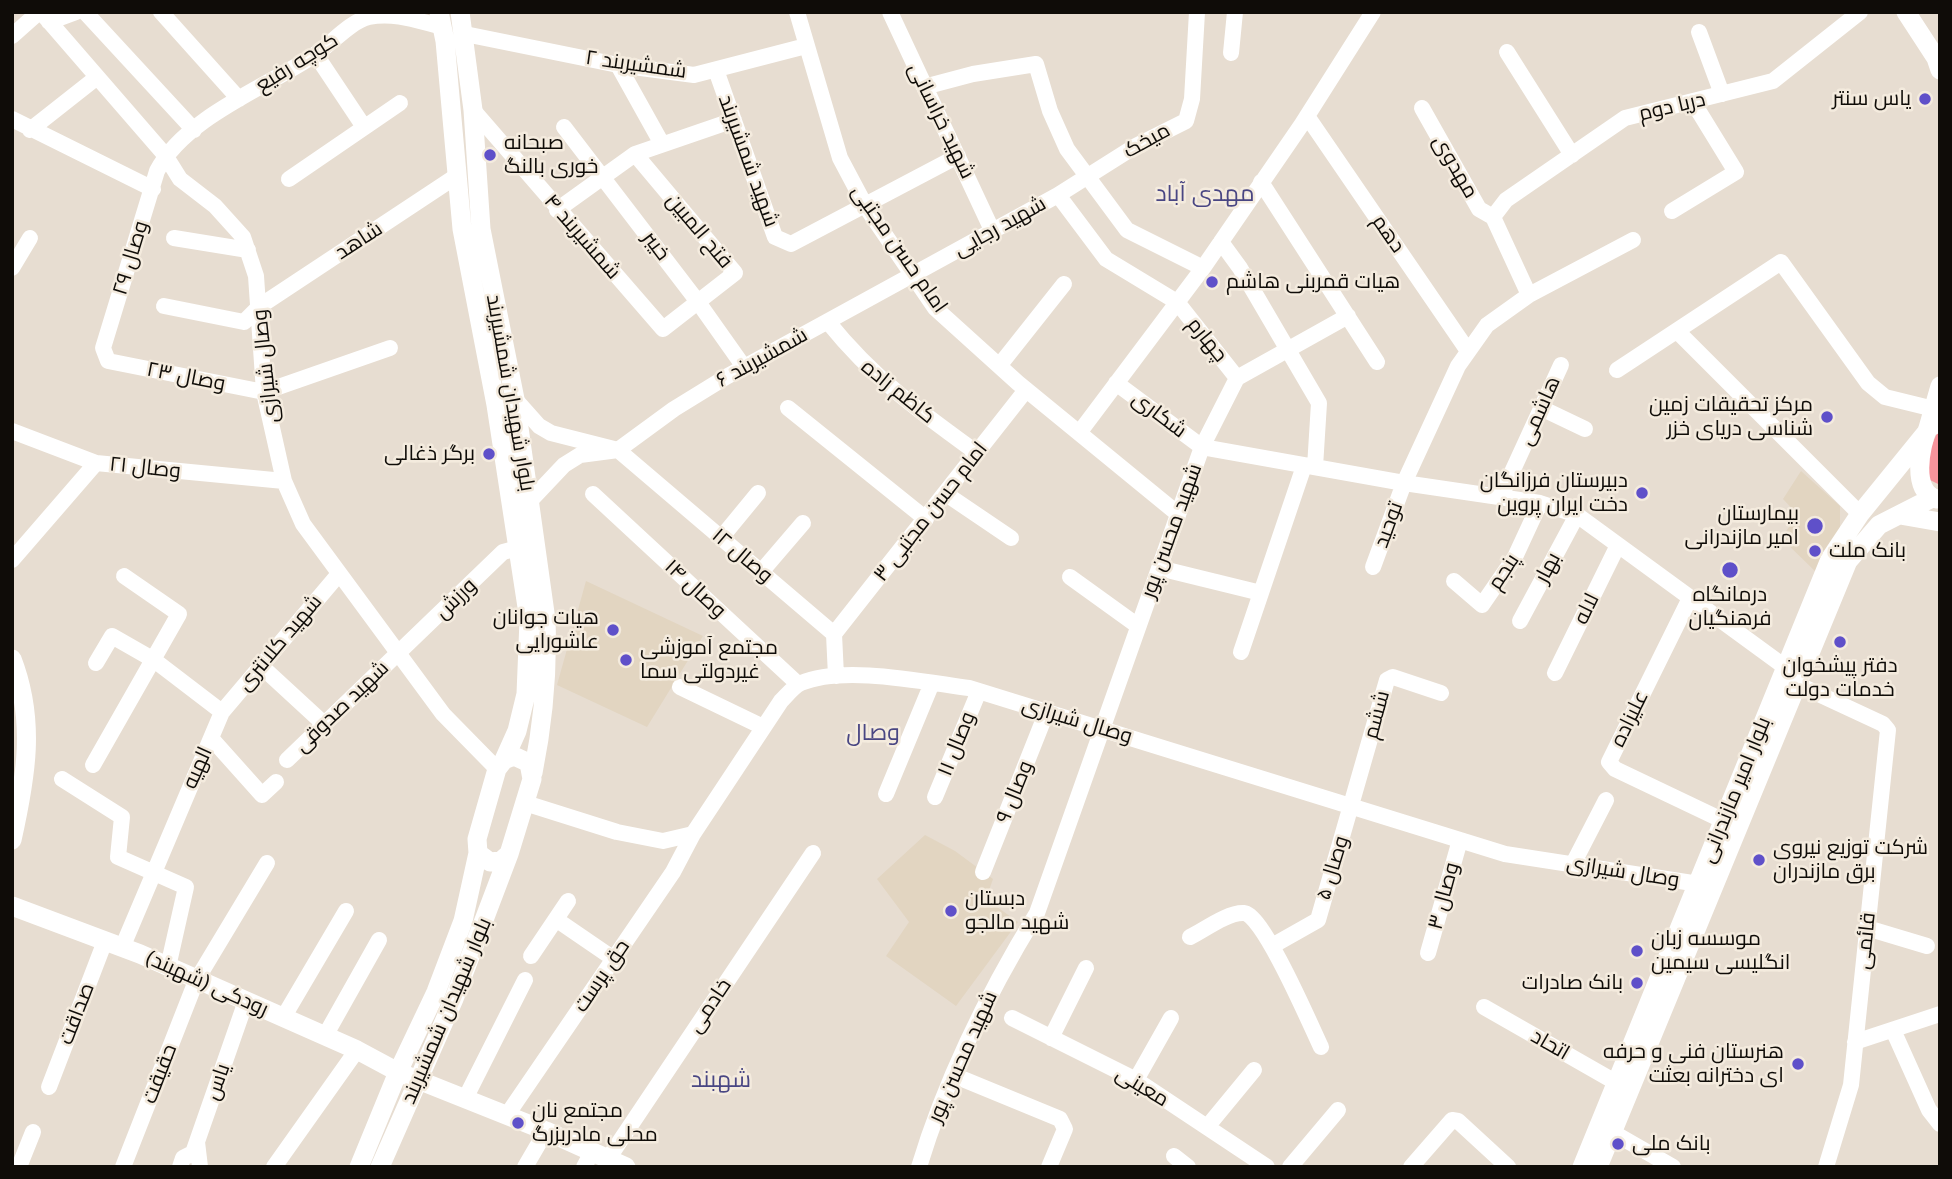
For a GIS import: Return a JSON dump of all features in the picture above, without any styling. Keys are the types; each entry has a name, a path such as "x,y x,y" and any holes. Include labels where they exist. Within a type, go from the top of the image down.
{"main road":[{"name":"بلوار شهیدان شمشیربند","path":"380,1167 483,928 509,854 533,773 540,737 548,656 541,581 515,399 481,229 473,110 460,12"},
{"path":"1906,12 1938,64"},
{"path":"1919,12 1938,64"},
{"name":"بلوار شهیدان شمشیربند","path":"359,1167 398,1072 436,992 463,921 478,853 477,839 500,764 517,731 526,694 528,620 496,405 462,229 441,20"},
{"path":"1937,499 1921,478 1940,386"},
{"name":"بلوار امیر مازندرانی","path":"1582,1167 1830,559 1860,514 1932,423"},
{"path":"1874,499 1887,500 1893,517 1940,522"},
{"name":"بلوار امیر مازندرانی","path":"1598,1167 1847,561 1866,536 1893,517 1937,499"},
{"path":"12,659 24,689 28,744 12,841"},
{"path":"500,764 520,757 529,763 533,773"},
{"path":"478,853 485,860 496,862 509,854"},
{"name":"رودکی (شهبند)","path":"12,906 168,967 357,1050 417,1080"},
{"path":"417,1080 546,1130 608,1163"}],"street":[{"path":"12,36 43,16 76,12"},
{"path":"85,12 194,130"},
{"path":"161,12 239,99"},
{"name":"امام حسن مجتبی","path":"797,12 839,158 866,207 935,308 1026,390 1178,514"},
{"name":"شهید خراسانی","path":"890,12 992,230"},
{"name":"میخک","path":"1088,178 1134,147 1186,121 1192,99 1197,12"},
{"path":"1231,53 1235,12"},
{"path":"1079,433 1203,268 1307,116 1373,12"},
{"name":"دریا دوم","path":"1493,217 1506,200 1625,118 1773,81 1860,12"},
{"name":"کوچه رفیع","path":"165,155 194,130 239,99 316,55 366,18 398,15 441,20"},
{"name":"وصال شیرازی","path":"43,16 165,155 180,178 215,206 243,237 256,276 264,392 284,481 303,524 443,714 500,764"},
{"path":"1699,33 1722,94"},
{"name":"شمشیربند ۲","path":"465,34 618,65 694,75 806,46"},
{"path":"1507,52 1572,155"},
{"path":"316,55 364,127"},
{"path":"924,87 973,74 1036,64 1050,111 1067,149 1127,230 1203,268"},
{"path":"618,65 662,144"},
{"name":"شهید شمشیربند","path":"716,70 775,237 791,244 866,207 958,156"},
{"path":"18,125 96,78"},
{"path":"1672,211 1736,172 1693,102"},
{"path":"289,179 400,103"},
{"name":"مهدوی","path":"1422,108 1479,209 1493,217 1529,295"},
{"name":"شمشیربند ۴","path":"473,110 663,329 698,302"},
{"name":"دهم","path":"1307,116 1468,351"},
{"path":"557,210 635,154 734,120"},
{"path":"18,125 153,189"},
{"name":"خیبر","path":"564,127 698,302 744,368"},
{"name":"فتح المبین","path":"635,154 735,273 698,302"},
{"name":"وصال ۲۹","path":"108,361 103,348 165,155"},
{"name":"شاهد","path":"164,306 244,321 260,306 458,175"},
{"name":"شهید رجایی","path":"912,276 1088,178"},
{"path":"1261,182 1377,362"},
{"path":"1058,195 1106,259 1177,302"},
{"path":"174,238 247,250"},
{"name":"توحید","path":"1373,567 1404,483 1458,366 1487,325 1529,295 1633,240"},
{"path":"12,268 22,241"},
{"path":"1221,242 1240,268 1319,403 1310,467 1241,652"},
{"path":"1617,370 1781,262 1868,383 1885,397 1932,423"},
{"name":"شمشیربند ۶","path":"529,502 564,465 580,455 618,450 674,409 912,276"},
{"path":"999,366 1064,284"},
{"name":"چهارم","path":"1177,302 1237,378"},
{"path":"1202,447 1237,378 1348,316"},
{"name":"کاظم زاده","path":"828,322 859,361 896,394 977,453"},
{"path":"1677,331 1860,514"},
{"path":"264,392 390,348"},
{"name":"وصال ۲۳","path":"108,361 264,392"},
{"name":"هاشمی","path":"1501,496 1561,365"},
{"name":"شکاری","path":"1116,383 1202,447"},
{"name":"امام حسن مجتبی ۳","path":"834,634 1026,390"},
{"path":"515,399 540,426 551,433 618,450"},
{"path":"788,408 926,519"},
{"path":"1541,408 1585,429"},
{"name":"وصال ۲۱","path":"12,431 96,463 284,481"},
{"name":"شهید محسن پور","path":"919,1167 953,1075 996,983 1037,913 1202,447 1404,483 1540,503 1577,515 1785,667"},
{"name":"وصال ۱۲","path":"618,450 834,634"},
{"path":"12,560 96,463"},
{"path":"721,538 758,492"},
{"name":"وصال ۱۴","path":"593,494 798,684"},
{"path":"946,494 1011,538"},
{"name":"پنجم","path":"1454,581 1482,606 1515,557 1540,503"},
{"name":"بهار","path":"1520,621 1577,515"},
{"path":"761,572 803,523"},
{"name":"لاله","path":"1555,673 1618,545"},
{"name":"ورزش","path":"397,654 503,552 518,548"},
{"path":"1159,568 1261,593"},
{"name":"شهید کلانتری","path":"222,712 338,575"},
{"path":"93,765 179,614 124,576"},
{"path":"1070,577 1138,626"},
{"name":"علیزاده","path":"1690,598 1609,762 1615,769 1722,820"},
{"path":"834,634 836,676"},
{"path":"96,663 112,636 154,660 222,712"},
{"name":"شهید صدوقی","path":"287,760 397,654"},
{"path":"261,666 324,724"},
{"name":"وصال شیرازی","path":"798,684 823,676 836,676 932,683 979,691 1506,854 1699,884"},
{"name":"ششم","path":"1352,806 1387,680 1393,677 1441,693"},
{"path":"886,794 932,683"},
{"path":"525,803 617,832 663,841 693,834 763,727 798,684"},
{"name":"قائمی","path":"1797,684 1883,724 1888,730 1851,1085 1826,1167"},
{"path":"680,687 763,727"},
{"name":"وصال ۱۱","path":"935,797 979,691"},
{"name":"وصال ۹","path":"983,872 1046,711"},
{"name":"الهیه","path":"114,944 152,873 222,712"},
{"path":"211,737 262,795 276,782"},
{"path":"62,779 122,817 118,857 186,887 168,967"},
{"path":"1573,864 1606,800"},
{"name":"وصال ۵","path":"1272,946 1318,920 1352,806"},
{"name":"حق پرست","path":"507,1115 673,872 693,834"},
{"name":"وصال ۳","path":"1429,953 1460,839"},
{"name":"خادمی","path":"608,1163 813,853"},
{"name":"حقیقت","path":"123,1167 196,981 267,863"},
{"path":"531,956 568,901"},
{"path":"283,1017 346,911"},
{"path":"1190,937 1245,913 1253,916 1272,946 1321,1047"},
{"path":"557,920 614,959"},
{"path":"1867,928 1927,946"},
{"path":"324,1036 379,940"},
{"name":"صداقت","path":"49,1087 114,944"},
{"path":"1051,1038 1086,968"},
{"path":"465,1099 525,980"},
{"name":"یاس","path":"181,1162 193,1153 246,1001"},
{"name":"اتحاد","path":"1484,1007 1617,1083"},
{"path":"1855,1042 1940,1014"},
{"name":"معینی","path":"1012,1018 1136,1080 1267,1167"},
{"path":"1136,1080 1171,1018"},
{"path":"1893,1030 1940,1124"},
{"path":"274,1167 357,1050"},
{"path":"1206,1127 1254,1070"},
{"path":"953,1075 1060,1119 1065,1129 1049,1167"},
{"path":"1290,1167 1338,1110"},
{"path":"1411,1167 1452,1120 1458,1121 1508,1167"},
{"path":"525,1167 546,1130"},
{"path":"19,1167 33,1132"},
{"path":"1612,1132 1673,1167"},
{"path":"197,1142 200,1167"},
{"path":"1174,1156 1188,1167"}],"shaded area":[{"path":"1940,427 1938,484 1930,480 1928,460"},
{"name":"بیمارستان امیر مازندرانی","path":"1801,471 1840,506 1840,532 1819,575 1781,538 1798,515 1783,499"},
{"name":"مجتمع آموزشی غیردولتی سما","path":"586,581 703,636 647,727 557,685"},
{"name":"دبستان شهید مالجو","path":"925,835 955,851 993,879 986,899 1018,922 956,1006 886,956 909,922 877,879"}],"place":[{"name":"یاس سنتر","path":"1925,99"},
{"name":"صبحانه خوری بالنگ","path":"490,155"},
{"name":"هیات قمربنی هاشم","path":"1212,282"},
{"name":"مرکز تحقیقات زمین شناسی دریای خزر","path":"1827,417"},
{"name":"برگر ذغالی","path":"489,454"},
{"name":"دبیرستان فرزانگان دخت ایران پروین","path":"1642,493"},
{"name":"بیمارستان امیر مازندرانی","path":"1815,526"},
{"name":"بانک ملت","path":"1815,551"},
{"name":"درمانگاه فرهنگیان","path":"1730,570"},
{"name":"هیات جوانان عاشورایی","path":"613,630"},
{"name":"دفتر پیشخوان خدمات دولت","path":"1840,642"},
{"name":"مجتمع آموزشی غیردولتی سما","path":"626,660"},
{"name":"شرکت توزیع نیروی برق مازندران","path":"1759,860"},
{"name":"دبستان شهید مالجو","path":"951,911"},
{"name":"موسسه زبان انگلیسی سیمین","path":"1637,951"},
{"name":"بانک صادرات","path":"1637,983"},
{"name":"هنرستان فنی و حرفه ای دخترانه بعثت","path":"1798,1064"},
{"name":"مجتمع نان محلی مادربزرگ","path":"518,1123"},
{"name":"بانک ملی","path":"1618,1144"}],"district":[{"name":"مهدی آباد","path":"1205,194"},
{"name":"وصال","path":"873,733"},
{"name":"شهبند","path":"721,1080"}]}
